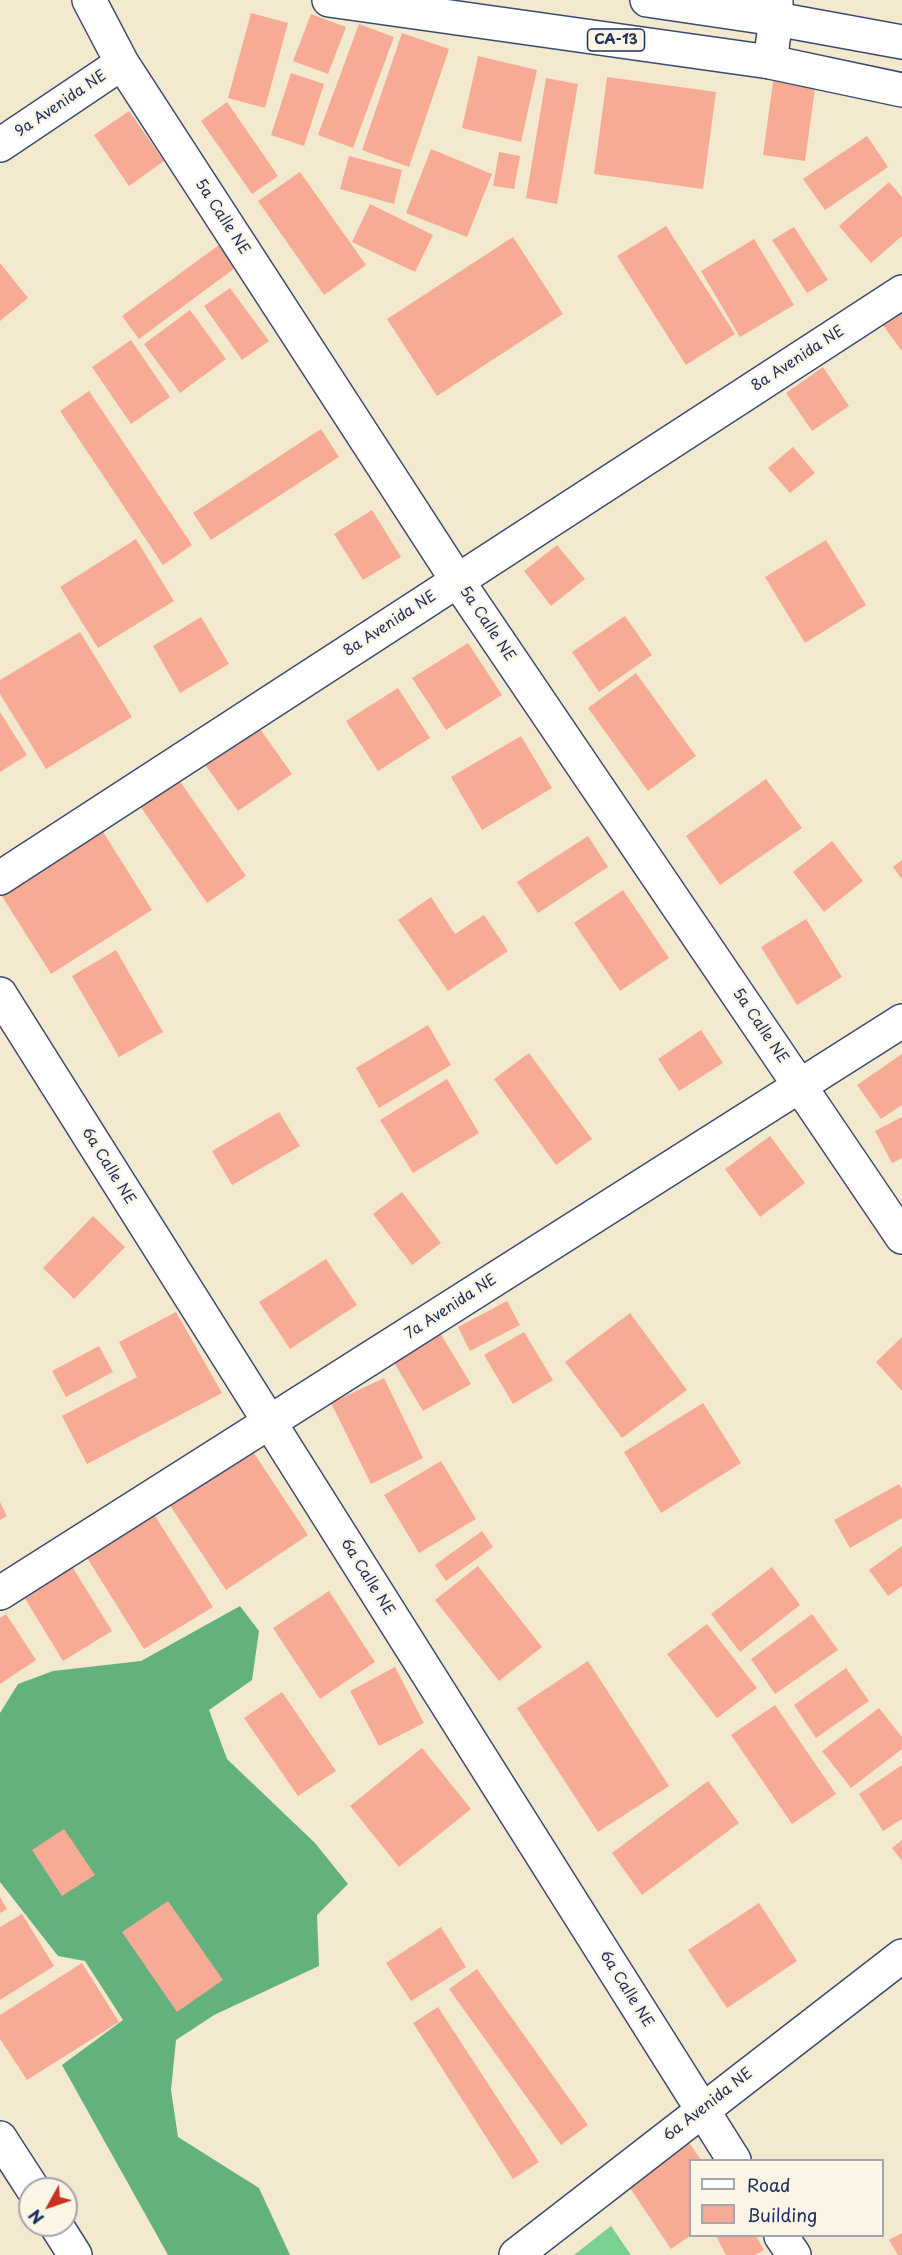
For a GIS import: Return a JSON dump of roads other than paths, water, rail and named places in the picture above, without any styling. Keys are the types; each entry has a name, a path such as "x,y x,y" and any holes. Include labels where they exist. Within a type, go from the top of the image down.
{"street":[{"name":"5a Calle NE","path":"89,0 122,63 457,580 902,1237"},
{"name":"CA-13","path":"329,0 770,62 902,90"},
{"path":"647,0 776,9 902,42"},
{"path":"770,62 776,9"},
{"name":"9a Avenida NE","path":"0,145 122,63"},
{"name":"8a Avenida NE","path":"0,878 902,292"},
{"name":"6a Calle NE","path":"0,994 733,2159"},
{"name":"7a Avenida NE","path":"0,1593 902,1021"},
{"name":"6a Avenida NE","path":"516,2255 902,1956"},
{"path":"0,2138 25,2177"},
{"path":"64,2237 75,2255"},
{"path":"783,2237 794,2255"}]}
